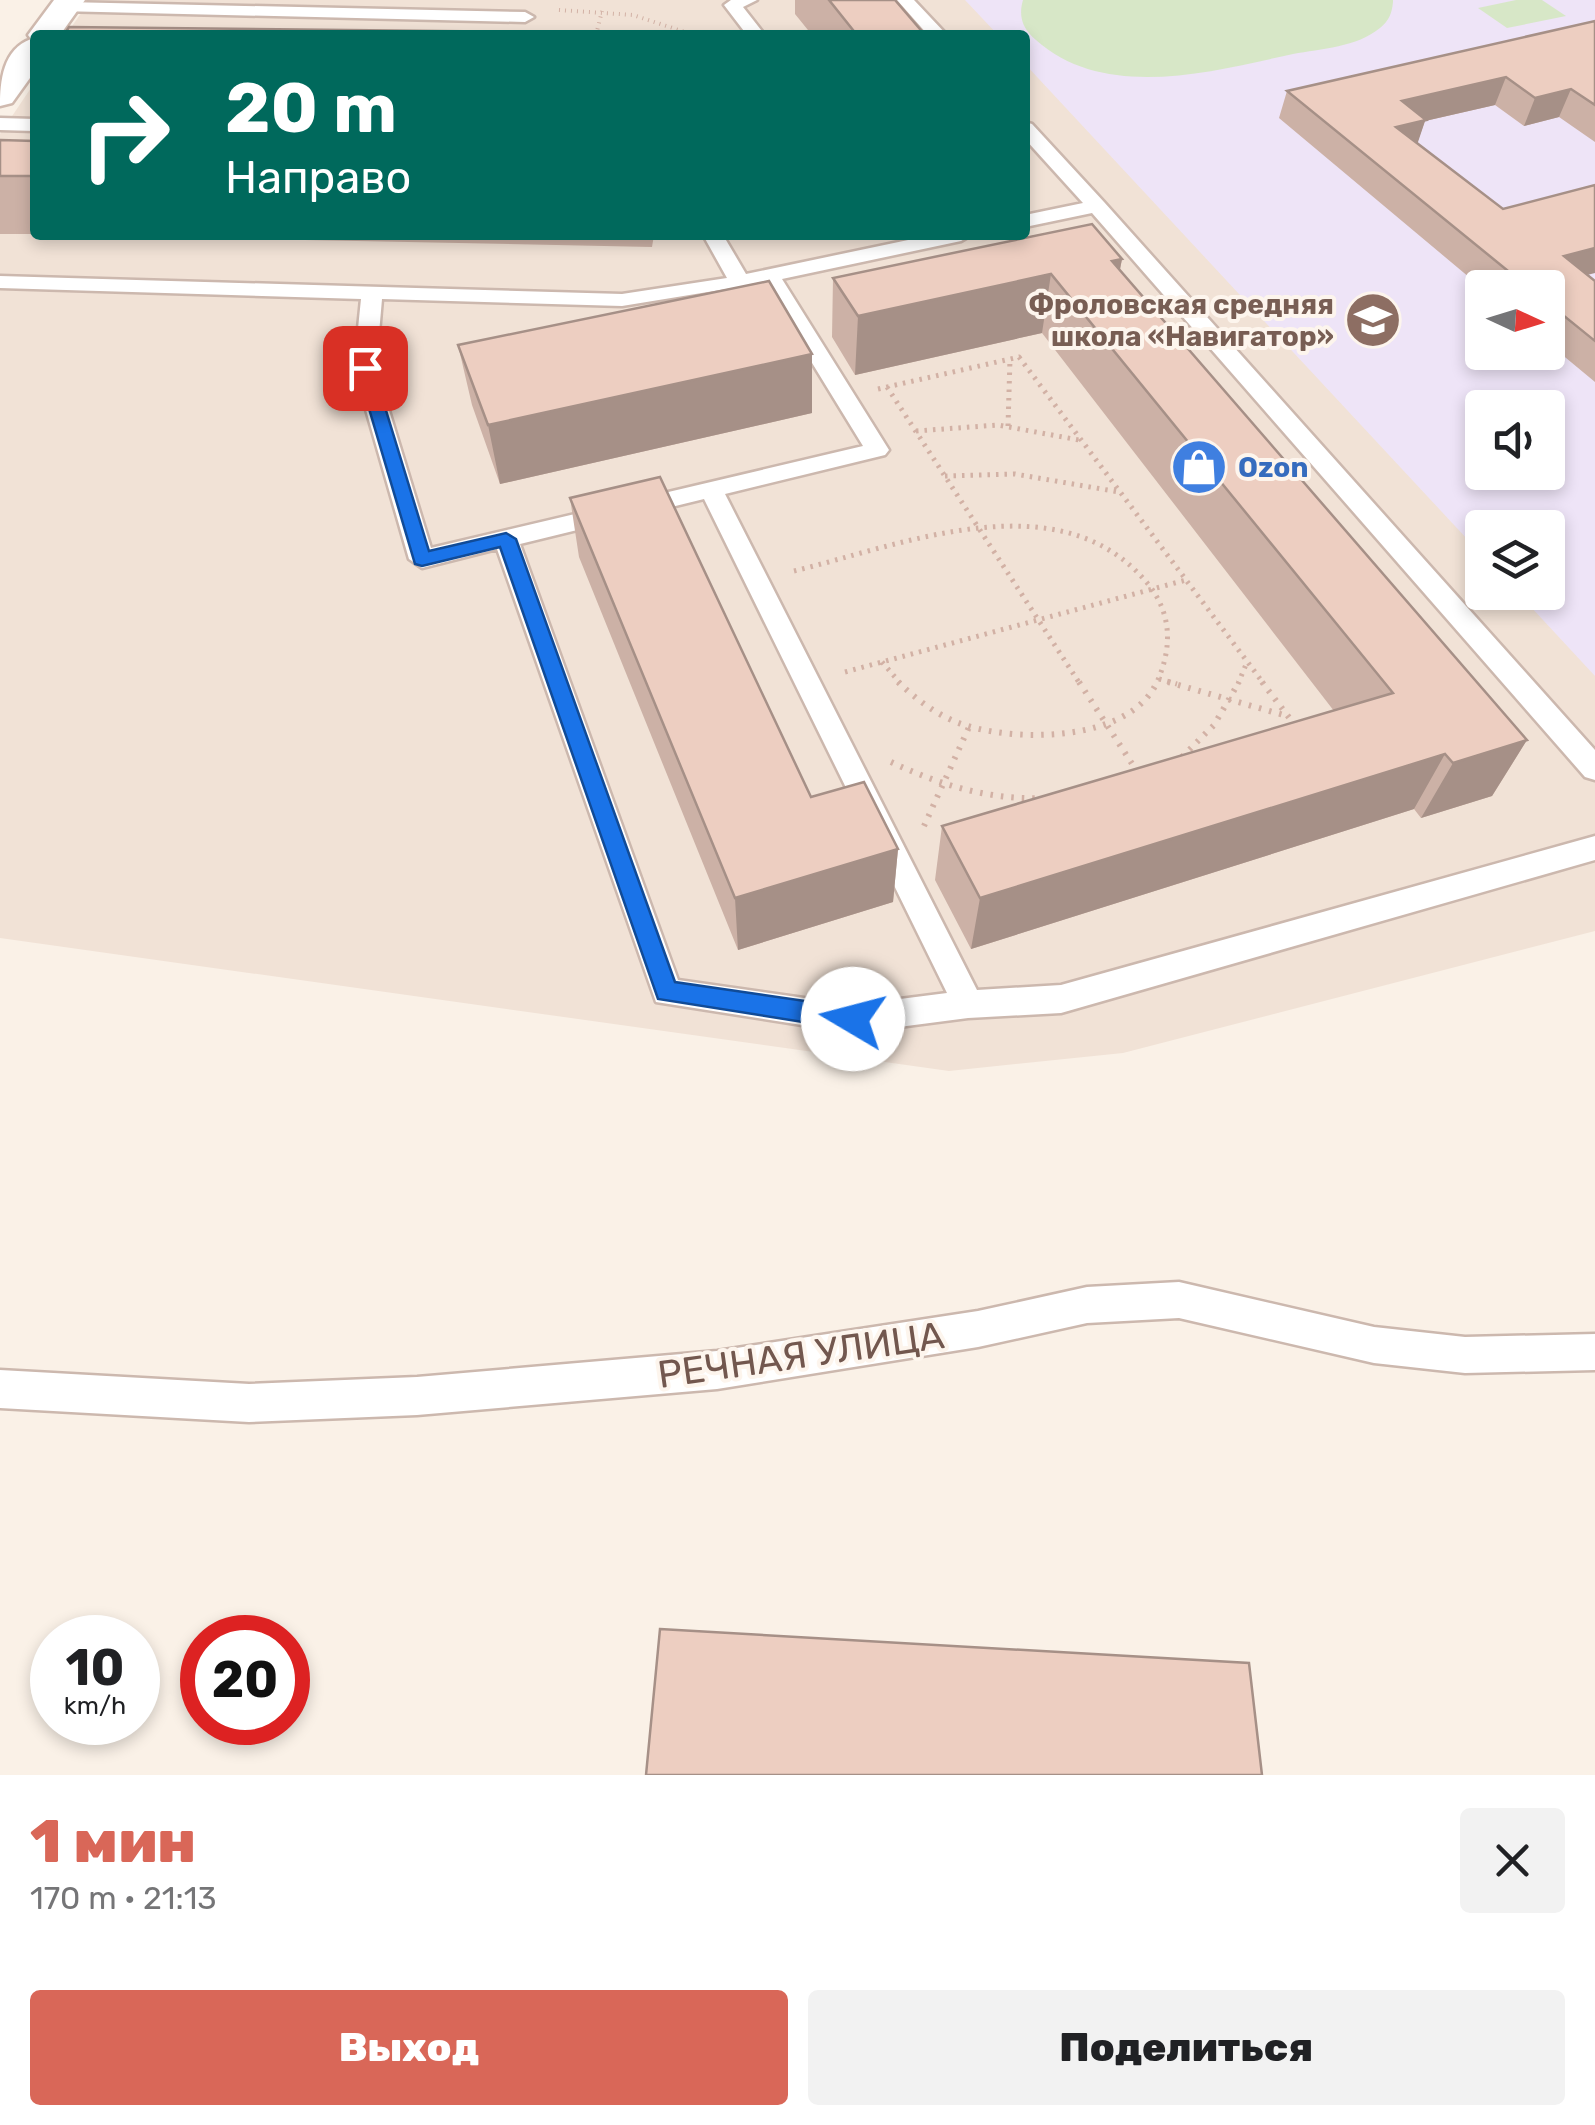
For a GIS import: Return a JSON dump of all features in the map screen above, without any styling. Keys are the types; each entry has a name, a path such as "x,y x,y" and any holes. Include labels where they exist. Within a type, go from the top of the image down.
{"street":[{"path":"48,30 67,3"},
{"path":"0,96 30,55"}],"lane":[{"path":"905,0 933,30"},
{"path":"733,2 753,30"},
{"path":"67,3 524,16"},
{"path":"0,124 30,124"},
{"path":"1030,133 1595,769"},
{"path":"1030,221 1097,206"},
{"path":"715,240 740,282"},
{"path":"0,282 622,300 740,282 938,240"},
{"path":"372,293 365,368 422,559 877,450 769,276"},
{"path":"711,490 968,1004"},
{"path":"506,539 667,992 853,1019 968,1004 1061,999 1595,848"},
{"name":"РЕЧНАЯ УЛИЦА","path":"0,1389 249,1403 417,1396 717,1370 978,1330 1087,1306 1179,1300 1374,1344 1465,1355 1595,1352"}],"path":[{"path":"587,10 590,0"},
{"path":"524,16 532,11 602,11 633,15 679,30"},
{"path":"597,30 602,11"},
{"path":"844,397 1019,357 1305,738"},
{"path":"1008,426 1010,359"},
{"path":"887,387 1148,788"},
{"path":"916,431 970,424 1008,426 1080,440"},
{"path":"945,476 1015,474 1068,480 1120,492"},
{"path":"756,581 977,525 1058,531 1095,544 1127,564 1153,589 1165,613 1170,638 1167,664 1134,708 1106,724 1071,734 1034,738 969,726 927,708 901,687 882,662"},
{"path":"807,683 1186,580"},
{"path":"1169,764 1215,728 1233,700 1247,661"},
{"path":"1159,678 1288,716"},
{"path":"902,873 969,726"},
{"path":"886,760 975,792 1052,797"},
{"path":"1124,784 1155,771"}],"shaded area":[{"path":"90,0 1595,0 1595,931 1123,1053 949,1071 0,938 0,134 30,89 30,240 1030,240 1030,30 69,30"},
{"name":"Фроловская средняя школа «Навигатор»","path":"965,0 1595,0 1595,676 1534,610 1565,610 1565,510 1465,510 1465,537 1030,69 1030,30 993,30"}],"green space":[{"path":"1023,0 1393,0 1390,17 1383,25 1350,43 1229,68 1161,77 1094,71 1064,59 1030,34 1021,17"},
{"path":"1516,0 1542,0 1566,16 1507,28 1478,8"}],"building":[{"path":"829,0 895,0 921,30 853,30"},
{"path":"1595,21 1595,105 1571,89 1535,98 1506,77 1402,101 1426,120 1396,127 1503,209 1595,185 1595,248 1564,256 1595,281 1595,341 1565,317 1565,270 1507,270 1287,91"},
{"path":"69,27 354,30 67,30"},
{"path":"0,140 30,141 30,176 0,176"},
{"path":"1092,224 1122,259 1112,261 1527,740 1453,763 1445,754 980,898 942,826 1393,693 1051,274 858,316 833,278 1030,240"},
{"path":"769,281 812,354 488,425 458,345"},
{"path":"660,477 811,797 864,782 898,849 735,898 570,498"},
{"path":"660,1629 1249,1663 1262,1775 646,1775"}],"place":[{"name":"Фроловская средняя школа «Навигатор»","path":"1373,320"},
{"name":"Ozon","path":"1199,467"}],"route":[{"path":"365,368 422,559 506,539 667,992 853,1019"}]}
